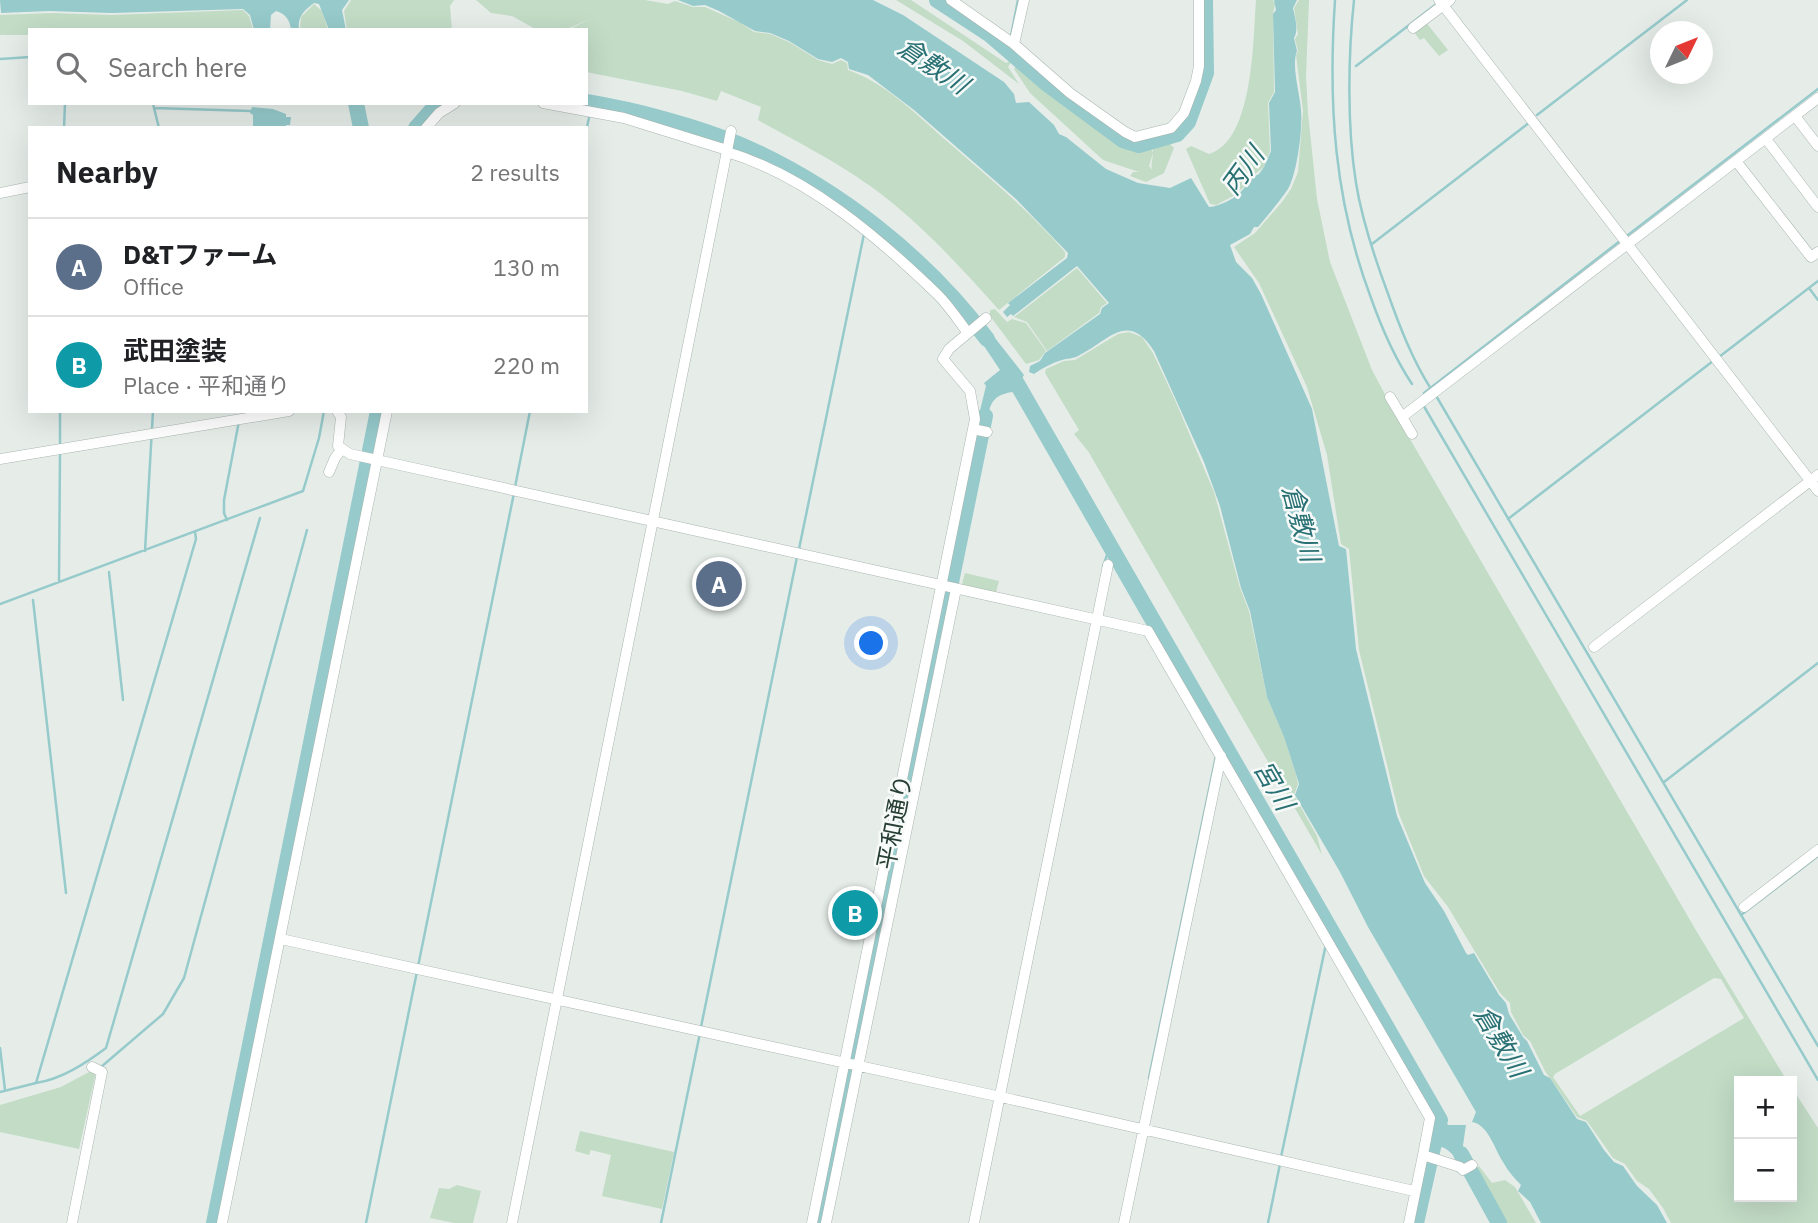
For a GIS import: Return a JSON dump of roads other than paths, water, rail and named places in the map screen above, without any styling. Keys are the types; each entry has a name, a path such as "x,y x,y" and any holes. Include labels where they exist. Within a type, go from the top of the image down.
{"street":[{"path":"951,0 1014,44 1049,76 1135,137 1171,128 1184,113 1199,66 1199,0"},
{"path":"1014,44 1024,0"},
{"path":"1413,28 1444,2 1628,244 1814,478 1818,491"},
{"path":"1402,418 1818,99"},
{"path":"428,126 439,113 452,105"},
{"path":"555,105 624,118 728,151 745,157 801,187 864,231 936,294 970,331"},
{"path":"1795,116 1818,146"},
{"path":"512,1223 656,522 731,132"},
{"path":"1766,139 1818,207"},
{"path":"1736,162 1811,257 1818,252"},
{"path":"0,193 28,187"},
{"path":"826,1223 852,1066 981,431 972,396 943,359 949,349 984,320"},
{"path":"1390,397 1412,434"},
{"path":"0,459 278,413"},
{"path":"338,413 341,417 337,442 341,450 372,459 1148,631 1430,1118 1427,1156 1414,1191 1409,1223"},
{"path":"222,1223 281,939 372,459 386,413"},
{"path":"329,472 341,450"},
{"path":"1594,647 1814,478"},
{"path":"974,1223 1093,619 1108,565"},
{"name":"平和通り","path":"811,1223 852,1066 948,587"},
{"path":"1124,1223 1219,753"},
{"path":"1744,907 1818,850"},
{"path":"281,939 1414,1191"},
{"path":"72,1223 102,1072 97,1070"},
{"path":"1427,1156 1463,1170 1469,1166"}],"water":[{"path":"0,0 349,0 342,10 346,28 328,28 319,4 314,3 300,17 299,28 291,28 287,18 276,11 271,15 270,28 253,28 250,15 243,9 1,13"},
{"name":"倉敷川","path":"678,0 873,0 903,15 1004,82 1014,94 1016,103 1029,102 1054,125 1059,134 1106,169 1138,183 1170,188 1191,178 1209,207 1227,202 1243,190 1248,180 1259,174 1271,151 1269,103 1275,92 1274,0 1297,0 1293,8 1301,128 1294,173 1288,189 1258,227 1254,227 1250,234 1230,245 1236,262 1252,278 1261,294 1312,409 1339,546 1346,549 1356,649 1397,816 1425,883 1444,911 1466,953 1474,953 1506,1003 1509,1014 1527,1041 1544,1075 1550,1078 1577,1119 1586,1122 1614,1162 1623,1166 1637,1186 1657,1205 1667,1223 1541,1223 1530,1202 1518,1191 1521,1185 1507,1168 1487,1132 1472,1122 1476,1112 1295,795 1299,784 1284,737 1267,697 1250,611 1241,588 1220,506 1204,462 1154,351 1135,332 1118,332 1076,357 1064,359 1034,374 1029,372 1030,366 1040,361 1045,353 1100,314 1102,308 1109,303 1077,266 1013,316 1011,314 1007,317 1003,312 1010,305 1008,303 1067,258 1068,253 1016,199 914,110 868,75 849,69 848,62 841,58 832,62 818,59 789,41 770,33 755,31 705,5 693,6"},
{"path":"252,107 273,109 291,117 290,125 253,126 253,115 250,113"},
{"path":"984,324 1024,375 1022,378 1027,390 1018,396 1012,392 998,396 990,409 986,428 976,427 986,386 984,383 1000,370 974,331"},
{"path":"1435,1100 1448,1125 1466,1125 1462,1152 1470,1163 1462,1163 1442,1147 1433,1155 1426,1153 1426,1105"}],"waterway":[{"path":"937,0 989,34 1046,83 1123,140 1139,145 1177,134 1188,122 1206,73 1205,0"},
{"path":"1011,36 1018,0"},
{"path":"1335,0 1332,77 1336,151 1349,225 1380,321 1412,384"},
{"path":"1354,0 1350,115 1359,197 1373,251 1396,316 1431,389"},
{"path":"1537,115 1687,0"},
{"path":"1356,66 1439,2"},
{"path":"0,59 28,57"},
{"path":"1628,235 1818,89"},
{"path":"588,102 645,114 705,131 741,145 811,181 907,252 963,309 987,339"},
{"path":"587,126 592,103"},
{"path":"64,126 65,105"},
{"path":"153,105 154,108 251,111"},
{"path":"356,105 361,126"},
{"path":"418,126 436,105"},
{"path":"154,108 158,126"},
{"path":"1372,244 1530,122"},
{"path":"799,549 864,234"},
{"path":"1424,393 1620,241"},
{"path":"1719,357 1818,281"},
{"path":"1809,288 1818,300"},
{"path":"1508,519 1713,361"},
{"name":"宮川","path":"1012,375 1440,1120"},
{"path":"1435,394 1818,1046"},
{"path":"1422,403 1818,1080"},
{"path":"60,413 60,446"},
{"path":"145,551 153,413"},
{"path":"0,604 303,491 324,413"},
{"path":"214,1223 378,413"},
{"path":"515,487 530,413"},
{"path":"820,1223 985,416"},
{"path":"227,520 224,500 239,421"},
{"path":"59,582 60,453"},
{"path":"366,1223 514,493"},
{"path":"36,1083 64,1074 106,1048 260,518"},
{"path":"101,1067 163,1014 184,978 307,530"},
{"path":"0,1092 36,1083 196,539 195,532"},
{"path":"1103,567 1112,549"},
{"path":"701,1027 797,557"},
{"path":"109,572 123,700"},
{"path":"33,600 66,893"},
{"path":"1664,782 1818,663"},
{"path":"1149,1078 1216,756"},
{"path":"1741,915 1818,856"},
{"path":"1281,1157 1326,944"},
{"path":"661,1223 700,1033"},
{"path":"0,1048 5,1090"},
{"path":"1416,1223 1434,1143"},
{"name":"宮川","path":"1461,1154 1499,1223"},
{"path":"1268,1223 1280,1164"}],"place":[{"name":"D&Tファーム","path":"719,584"},
{"name":"武田塗装","path":"855,913"}],"water label":[{"name":"丙川","path":"1242,170"}]}
